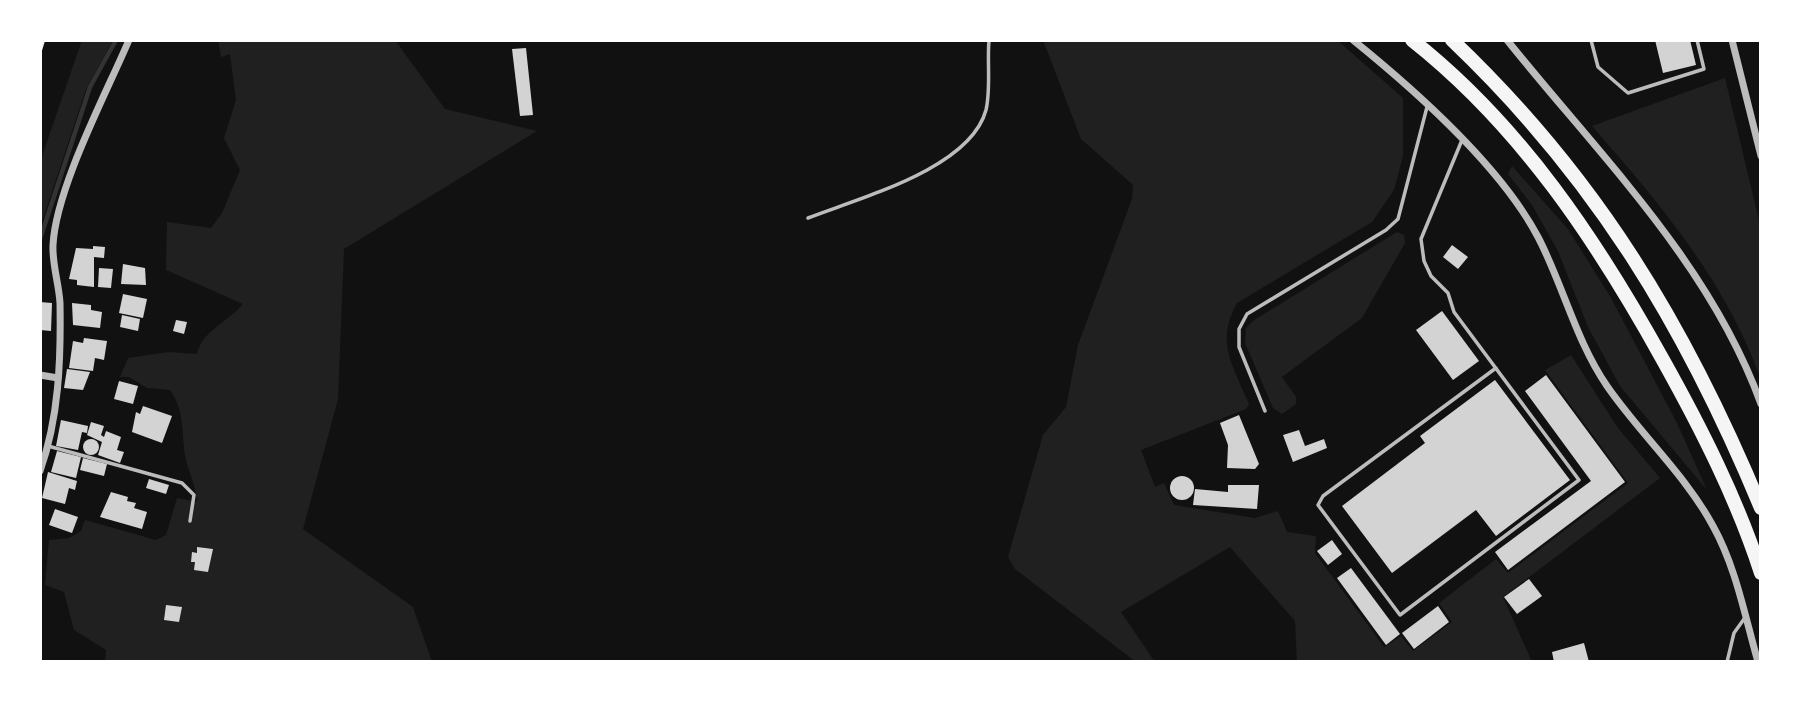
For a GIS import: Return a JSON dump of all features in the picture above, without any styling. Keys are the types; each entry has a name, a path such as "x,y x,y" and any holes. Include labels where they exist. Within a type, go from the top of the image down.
{"highway":[{"path":"1412,40 1488,109 1541,169 1589,234 1681,392 1721,473 1761,573"},
{"path":"1452,40 1512,98 1560,154 1610,220 1659,297 1704,380 1761,508"}],"street":[{"path":"40,471 48,446 58,378 60,300 53,246 58,219 73,173 129,40"},
{"path":"1353,40 1488,166 1537,235 1586,349 1606,386 1679,474 1714,527 1758,662"},
{"path":"1507,40 1633,192 1697,278 1744,356 1761,404"},
{"path":"1732,40 1761,156"},
{"path":"40,375 58,378"}],"lane":[{"path":"808,218 903,182 958,150 975,133 986,109 989,40"},
{"path":"1591,40 1598,67 1628,93 1704,69 1697,40"},
{"path":"1265,411 1240,347 1239,329 1247,314 1386,230 1398,219 1427,107"},
{"path":"1462,140 1426,222 1421,239 1424,261 1431,276 1448,293 1454,312 1496,368 1580,480 1401,615 1318,505 1323,496 1496,368"},
{"path":"48,446 182,483 194,495 190,521"},
{"path":"1727,662 1734,633 1745,617"}],"path":[{"path":"40,53 44,40"}],"shaded area":[{"path":"82,40 113,40 86,89 40,228 40,162"},
{"path":"218,40 395,40 445,109 537,131 344,249 338,399 303,529 413,607 432,662 105,662 106,650 74,630 64,592 45,585 49,540 69,538 81,531 85,520 156,540 166,535 177,498 197,502 185,455 180,411 170,390 147,388 129,377 120,377 128,358 169,352 197,354 204,339 243,304 166,270 167,222 211,228 222,213 240,170 224,138 236,100 230,54 221,57"},
{"path":"1043,40 1337,40 1403,98 1403,156 1394,190 1372,222 1237,303 1227,330 1227,342 1232,366 1249,404 1246,409 1141,450 1155,487 1164,483 1174,505 1255,518 1278,511 1287,532 1316,536 1315,553 1384,647 1401,636 1413,651 1452,622 1439,603 1496,559 1508,573 1628,483 1545,370 1571,355 1618,428 1660,478 1503,597 1532,662 1297,662 1295,621 1230,547 1121,612 1155,662 1136,662 1015,569 1008,557 1043,435 1066,407 1078,345 1132,199 1133,185 1081,139"},
{"path":"1725,78 1761,229 1761,380 1729,310 1689,245 1592,126"},
{"path":"1512,166 1568,229 1611,298 1677,423 1707,490 1620,386 1588,327 1558,251 1532,205 1508,174"},
{"path":"1397,232 1404,235 1405,243 1362,318 1282,377 1296,397 1296,404 1282,414 1273,408 1245,343 1246,328 1254,320"}],"building":[{"path":"1655,40 1690,40 1696,65 1663,73"},
{"path":"526,48 533,115 520,116 512,49"},
{"path":"1452,245 1468,257 1458,269 1443,257"},
{"path":"93,246 105,247 104,258 94,257 94,287 77,285 77,280 69,279 76,248 93,249"},
{"path":"123,264 145,268 146,285 121,284"},
{"path":"99,268 113,269 111,288 98,287"},
{"path":"123,294 147,299 143,318 119,313"},
{"path":"40,302 52,303 51,331 40,330"},
{"path":"72,303 91,305 91,310 102,312 100,328 73,325"},
{"path":"1442,311 1479,361 1453,380 1416,330"},
{"path":"122,315 140,319 138,331 120,327"},
{"path":"176,320 187,322 184,334 173,331"},
{"path":"84,338 107,341 104,360 95,358 93,371 69,368 73,341 83,343"},
{"path":"67,369 90,372 83,390 64,388"},
{"path":"1546,375 1625,482 1508,570 1495,552 1591,481 1525,391"},
{"path":"1495,380 1570,480 1496,536 1476,510 1392,573 1342,506 1425,443 1420,436"},
{"path":"119,381 138,386 133,404 114,399"},
{"path":"143,406 172,416 162,443 132,432 136,412 140,414"},
{"path":"1239,415 1259,464 1255,469 1227,468 1228,445 1220,423"},
{"path":"61,420 88,426 87,433 82,432 78,450 56,446"},
{"path":"91,422 104,426 101,435 104,437 106,431 121,437 117,450 124,452 120,463 98,455 102,442 87,435"},
{"path":"1299,430 1305,446 1324,439 1327,448 1293,462 1283,435"},
{"path":"91,439 97,441 97,453 91,455 85,453 83,447 85,441"},
{"path":"57,451 81,457 76,478 51,472"},
{"path":"83,458 107,464 104,476 80,470"},
{"path":"48,472 77,481 75,490 69,488 65,504 42,498"},
{"path":"1182,476 1191,479 1194,488 1191,497 1182,500 1173,497 1170,488 1173,479"},
{"path":"149,479 169,485 166,494 146,488"},
{"path":"1228,485 1259,485 1257,509 1193,505 1195,489 1228,492"},
{"path":"111,492 128,497 127,501 136,503 134,508 147,512 142,529 100,517"},
{"path":"55,509 78,517 72,533 49,525"},
{"path":"1332,540 1342,554 1328,565 1317,551"},
{"path":"197,547 213,549 208,572 194,570 192,552 197,553"},
{"path":"1351,568 1400,634 1386,645 1337,578"},
{"path":"1529,579 1542,596 1517,614 1504,597"},
{"path":"166,605 182,607 179,622 164,620"},
{"path":"1438,606 1449,622 1414,649 1402,633"},
{"path":"1584,643 1589,662 1554,662 1552,652"}],"waterway":[{"path":"40,239 90,87 116,40"},
{"path":"40,526 40,559"}]}
